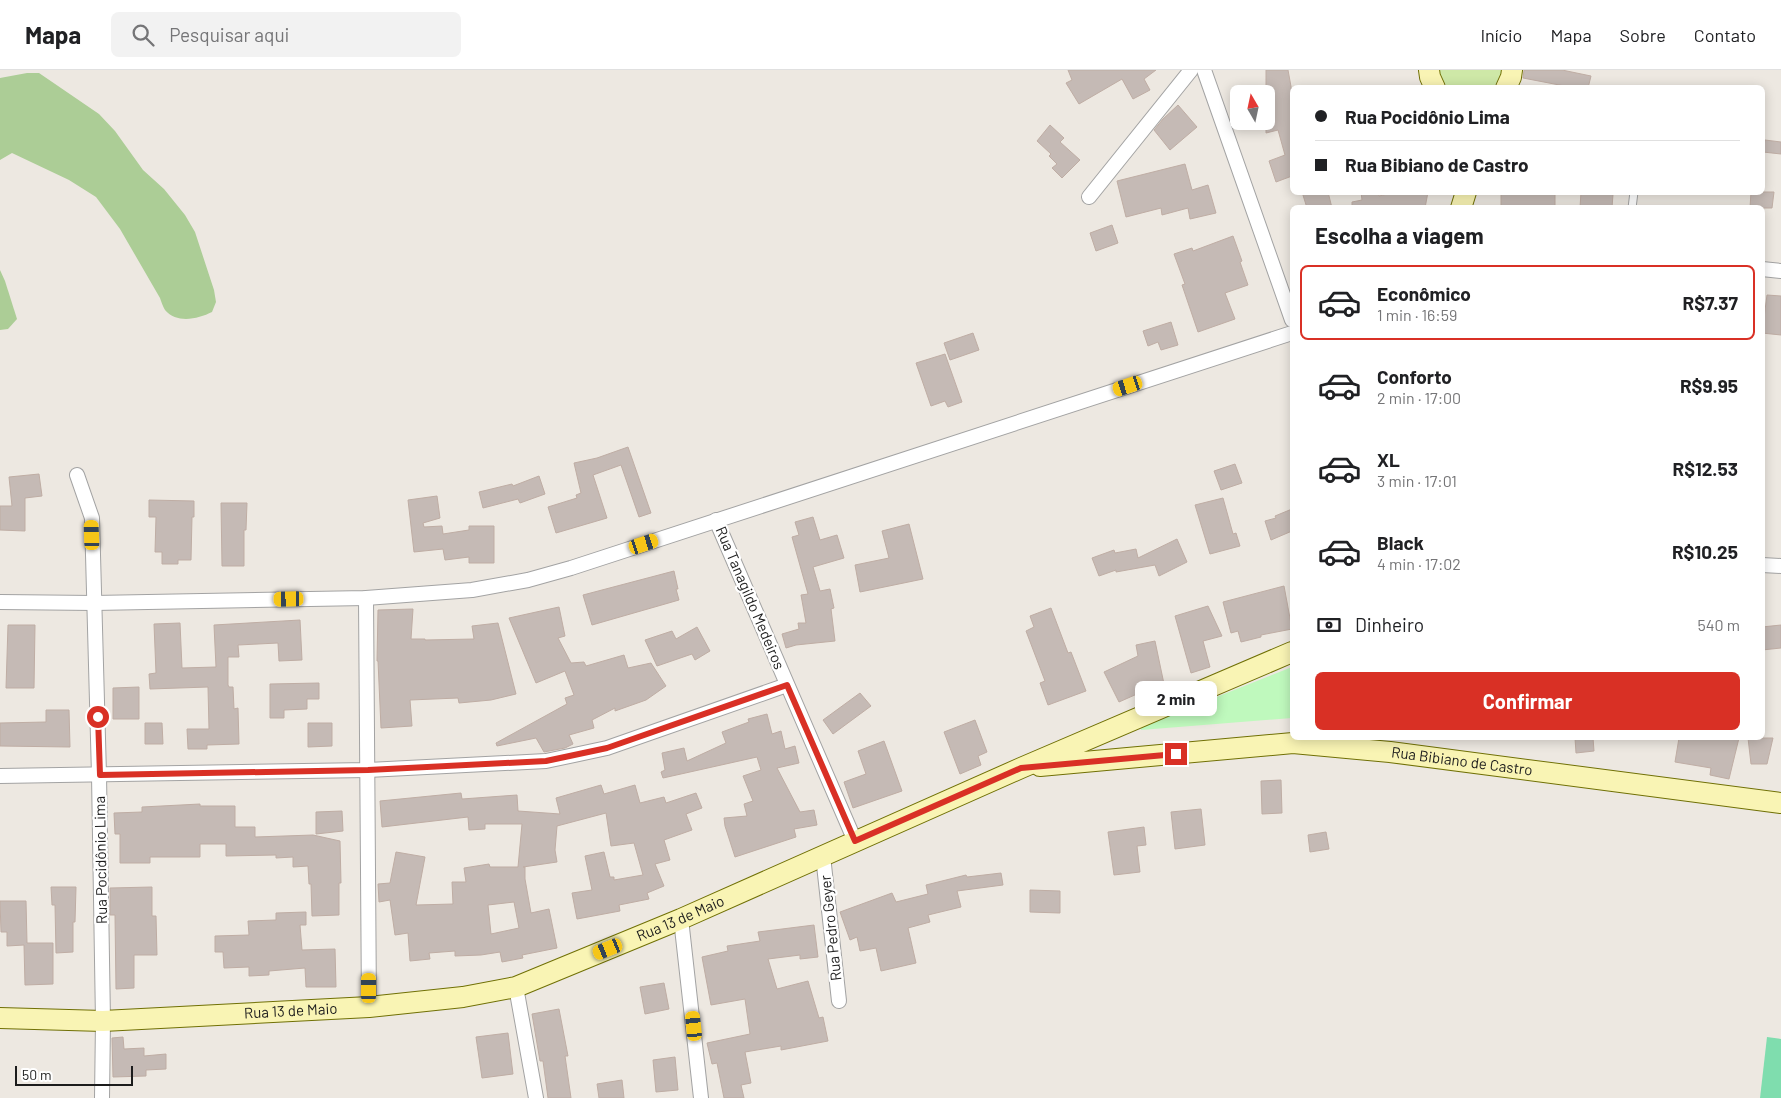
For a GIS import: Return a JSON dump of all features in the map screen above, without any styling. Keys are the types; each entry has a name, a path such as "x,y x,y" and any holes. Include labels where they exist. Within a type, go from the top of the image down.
{"main road":[{"path":"1508,85 1512,77 1512,70"},
{"name":"Rua 13 de Maio","path":"0,1018 103,1021 370,1007 463,997 516,987 681,919 1021,768 1290,653"},
{"name":"Rua Bibiano de Castro","path":"1021,768 1293,743 1389,745 1781,803"}],"street":[{"path":"1089,196 1190,70"},
{"path":"1204,70 1290,314"},
{"path":"1765,269 1781,271"},
{"path":"0,602 94,603 366,598 472,590 528,580 571,568 1290,334"},
{"name":"Rua Pocidônio Lima","path":"76,475 92,518 100,775 102,1098"},
{"name":"Rua Tanagildo Medeiros","path":"716,520 855,841"},
{"path":"1765,565 1781,566"},
{"path":"366,598 370,1007"},
{"path":"0,776 368,770 546,761 607,748 787,685"},
{"name":"Rua Pedro Geyer","path":"823,856 839,1001"},
{"path":"681,919 702,1098"},
{"path":"516,987 536,1098"}],"green space":[{"path":"1439,70 1502,70 1501,76 1495,85 1446,85 1442,80"},
{"path":"27,73 39,73 99,114 115,131 143,170 164,189 185,215 195,232 214,290 216,302 212,312 188,319 181,319 170,314 164,309 160,298 120,229 96,197 69,180 12,153 0,160 0,78"},
{"path":"0,270 17,319 8,329 0,330"},
{"path":"1290,668 1290,718 1141,730 1141,727"},
{"path":"1767,1037 1781,1039 1781,1098 1760,1098"}],"building":[{"path":"1068,70 1156,70 1144,79 1150,90 1133,99 1122,79 1079,104 1066,83 1072,80"},
{"path":"1266,70 1288,70 1291,85 1290,177 1276,182 1269,161 1285,155 1278,130 1266,133 1266,130 1275,130 1275,85 1266,85"},
{"path":"1524,70 1562,70 1591,76 1589,85 1559,85 1523,78"},
{"path":"1178,105 1197,127 1170,150 1154,130"},
{"path":"1050,125 1064,138 1060,142 1080,160 1062,178 1052,168 1057,164 1049,156 1051,154 1037,141"},
{"path":"1765,140 1781,142 1781,154 1765,152"},
{"path":"1185,164 1192,190 1208,185 1216,213 1190,219 1188,208 1162,215 1161,208 1126,217 1117,181"},
{"path":"1765,192 1774,192 1772,208 1765,208 1765,205 1750,205 1751,195 1765,195"},
{"path":"1303,195 1329,195 1331,205 1306,205"},
{"path":"1361,195 1427,195 1426,205 1352,205 1352,202 1362,200"},
{"path":"1501,195 1555,195 1555,205 1501,205"},
{"path":"1581,195 1613,195 1612,205 1580,205"},
{"path":"1112,225 1118,243 1096,251 1090,233"},
{"path":"1233,236 1248,285 1225,293 1235,319 1198,332 1182,285 1185,284 1174,254 1192,248 1193,251"},
{"path":"1767,295 1781,296 1781,335 1765,333"},
{"path":"1171,322 1178,345 1161,350 1158,342 1148,346 1143,331"},
{"path":"973,333 979,350 950,360 944,343"},
{"path":"945,354 962,402 948,407 945,401 931,406 916,363"},
{"path":"628,447 651,513 639,517 621,465 593,475 607,518 556,533 548,507 577,498 576,495 581,493 574,463 597,458"},
{"path":"1235,464 1242,483 1221,490 1214,471"},
{"path":"39,474 42,496 25,498 25,531 0,530 0,506 12,506 9,477"},
{"path":"539,476 545,494 520,503 518,499 483,508 479,492 512,484 513,486"},
{"path":"437,496 440,518 423,523 424,527 442,526 443,534 469,530 469,526 494,526 494,563 469,563 469,557 445,560 443,549 414,552 408,500"},
{"path":"1223,498 1233,534 1236,533 1240,546 1210,554 1195,505"},
{"path":"149,500 194,501 191,560 178,560 178,564 162,564 162,552 155,552 156,517 149,517"},
{"path":"221,503 247,503 246,530 244,530 244,566 222,566"},
{"path":"1290,510 1290,532 1271,540 1265,521 1276,518 1275,516"},
{"path":"813,517 820,540 837,535 844,558 813,567 820,591 830,589 834,608 831,609 835,641 796,645 786,648 782,634 799,629 798,623 806,623 801,595 808,594 792,537 799,535 795,522"},
{"path":"909,524 923,579 860,592 855,565 889,558 882,531"},
{"path":"1177,539 1187,562 1159,576 1155,565 1116,572 1116,570 1099,576 1092,558 1114,550 1115,553 1136,549 1138,558"},
{"path":"674,571 679,600 592,625 583,595"},
{"path":"1284,586 1290,618 1290,629 1261,635 1261,637 1241,642 1238,631 1231,633 1223,602"},
{"path":"1208,606 1222,636 1203,641 1210,667 1191,673 1175,616"},
{"path":"559,607 565,636 558,638 571,663 584,662 586,666 624,655 628,668 651,663 666,686 646,700 615,711 615,708 592,720 594,728 569,735 573,744 565,748 544,752 536,738 497,746 496,743 567,704 565,698 574,695 565,671 536,683 509,618"},
{"path":"1051,608 1068,653 1071,652 1086,691 1048,705 1040,683 1045,681 1026,631 1034,627 1030,616"},
{"path":"413,609 411,639 474,639 472,626 498,623 516,694 491,700 459,703 458,698 410,700 412,726 381,728 377,661 378,610"},
{"path":"300,620 302,660 279,661 278,643 238,645 239,657 228,657 228,685 233,687 234,709 238,708 239,744 207,745 207,749 188,749 187,729 209,729 208,687 150,689 149,674 156,673 154,624 180,623 182,668 216,667 214,625"},
{"path":"8,625 35,625 34,688 6,688"},
{"path":"1781,625 1781,648 1765,650 1765,627"},
{"path":"697,627 710,651 695,660 692,654 657,666 645,640 672,631 676,639"},
{"path":"1155,641 1164,684 1135,690 1137,694 1119,702 1104,672 1138,656 1136,645"},
{"path":"319,683 319,699 307,699 307,709 284,710 284,718 270,718 270,684"},
{"path":"139,687 139,719 113,719 113,688"},
{"path":"860,693 871,706 833,734 823,720"},
{"path":"46,710 69,710 70,747 0,746 0,723 46,722"},
{"path":"767,714 772,734 781,731 785,749 795,746 799,763 777,768 800,812 814,810 817,825 794,829 796,837 735,857 724,818 747,816 744,804 753,801 743,776 761,770 757,757 663,778 661,772 665,770 662,753 684,748 687,761 726,743 722,732 749,722 748,719"},
{"path":"975,720 987,752 978,756 981,765 960,774 944,732"},
{"path":"145,723 162,723 163,744 145,744"},
{"path":"308,723 332,723 332,746 308,747"},
{"path":"1773,738 1767,764 1751,764 1748,740"},
{"path":"1575,740 1593,740 1594,751 1576,753"},
{"path":"1679,740 1739,740 1729,779 1710,775 1711,768 1675,762"},
{"path":"884,741 902,791 853,808 844,782 866,774 858,751"},
{"path":"1281,780 1282,813 1262,814 1261,781"},
{"path":"601,785 604,794 635,785 640,803 664,797 666,803 696,793 702,808 686,814 692,830 664,840 670,860 655,864 664,886 647,893 649,899 619,905 620,911 577,919 572,893 592,890 585,856 604,852 610,877 614,877 614,880 643,875 634,843 611,846 606,813 557,826 555,850 557,862 523,867 525,867 525,879 531,913 549,909 557,948 522,955 523,958 502,962 500,952 455,956 455,951 429,953 430,959 410,961 408,933 395,935 390,900 379,902 378,884 390,883 396,852 425,857 416,905 453,904 452,882 466,882 464,868 489,864 490,867 518,867 522,824 485,824 485,829 469,830 468,817 382,827 380,801 461,793 462,799 517,795 518,811 560,814 556,798","holes":["514,902 519,928 491,934 488,905"]},
{"path":"200,804 200,806 235,806 235,827 255,827 255,837 313,835 340,841 341,883 339,883 339,915 312,916 311,884 309,884 308,866 293,867 293,857 276,858 276,855 226,856 226,844 200,844 200,857 150,857 150,863 120,863 120,834 115,834 114,813 142,812 142,807"},
{"path":"1201,809 1205,845 1175,849 1171,812"},
{"path":"342,811 343,831 316,834 316,812"},
{"path":"1144,827 1146,845 1137,846 1140,872 1114,875 1108,832"},
{"path":"1326,832 1329,849 1310,852 1308,835"},
{"path":"1001,873 1003,885 957,891 961,907 928,915 930,922 908,928 916,963 881,971 876,948 860,951 857,937 850,940 840,912 892,893 896,902 928,894 926,885 966,875 967,877"},
{"path":"51,887 76,887 73,952 56,953 55,905 52,905"},
{"path":"152,887 152,916 156,916 157,955 134,955 134,988 116,989 115,915 110,915 110,888"},
{"path":"1030,890 1060,891 1060,913 1030,912"},
{"path":"0,901 26,901 27,943 53,943 53,984 25,985 24,945 7,946 7,932 1,932"},
{"path":"306,912 306,925 300,925 302,950 335,949 336,987 306,987 305,968 269,971 269,975 249,976 249,967 224,968 223,952 215,952 215,936 249,935 248,921 276,920 276,913"},
{"path":"814,925 818,957 800,959 800,955 768,959 777,989 808,981 819,1018 823,1017 828,1041 781,1050 781,1046 745,1052 751,1083 741,1085 744,1098 724,1098 717,1063 712,1064 707,1043 750,1034 745,999 711,1005 702,957 728,951 727,946 760,941 758,932"},
{"path":"664,983 669,1009 645,1014 640,987"},
{"path":"559,1009 568,1056 565,1056 571,1098 548,1098 543,1061 540,1061 532,1014"},
{"path":"508,1033 513,1074 482,1078 476,1037"},
{"path":"123,1037 124,1049 144,1048 144,1056 166,1054 166,1069 146,1070 146,1076 113,1077 112,1038"},
{"path":"675,1057 678,1090 656,1092 653,1060"},
{"path":"622,1080 624,1098 599,1098 597,1084"}],"route":[{"path":"98,717 100,775 368,770 546,761 607,748 787,685 855,841 1021,768 1176,754"}]}
